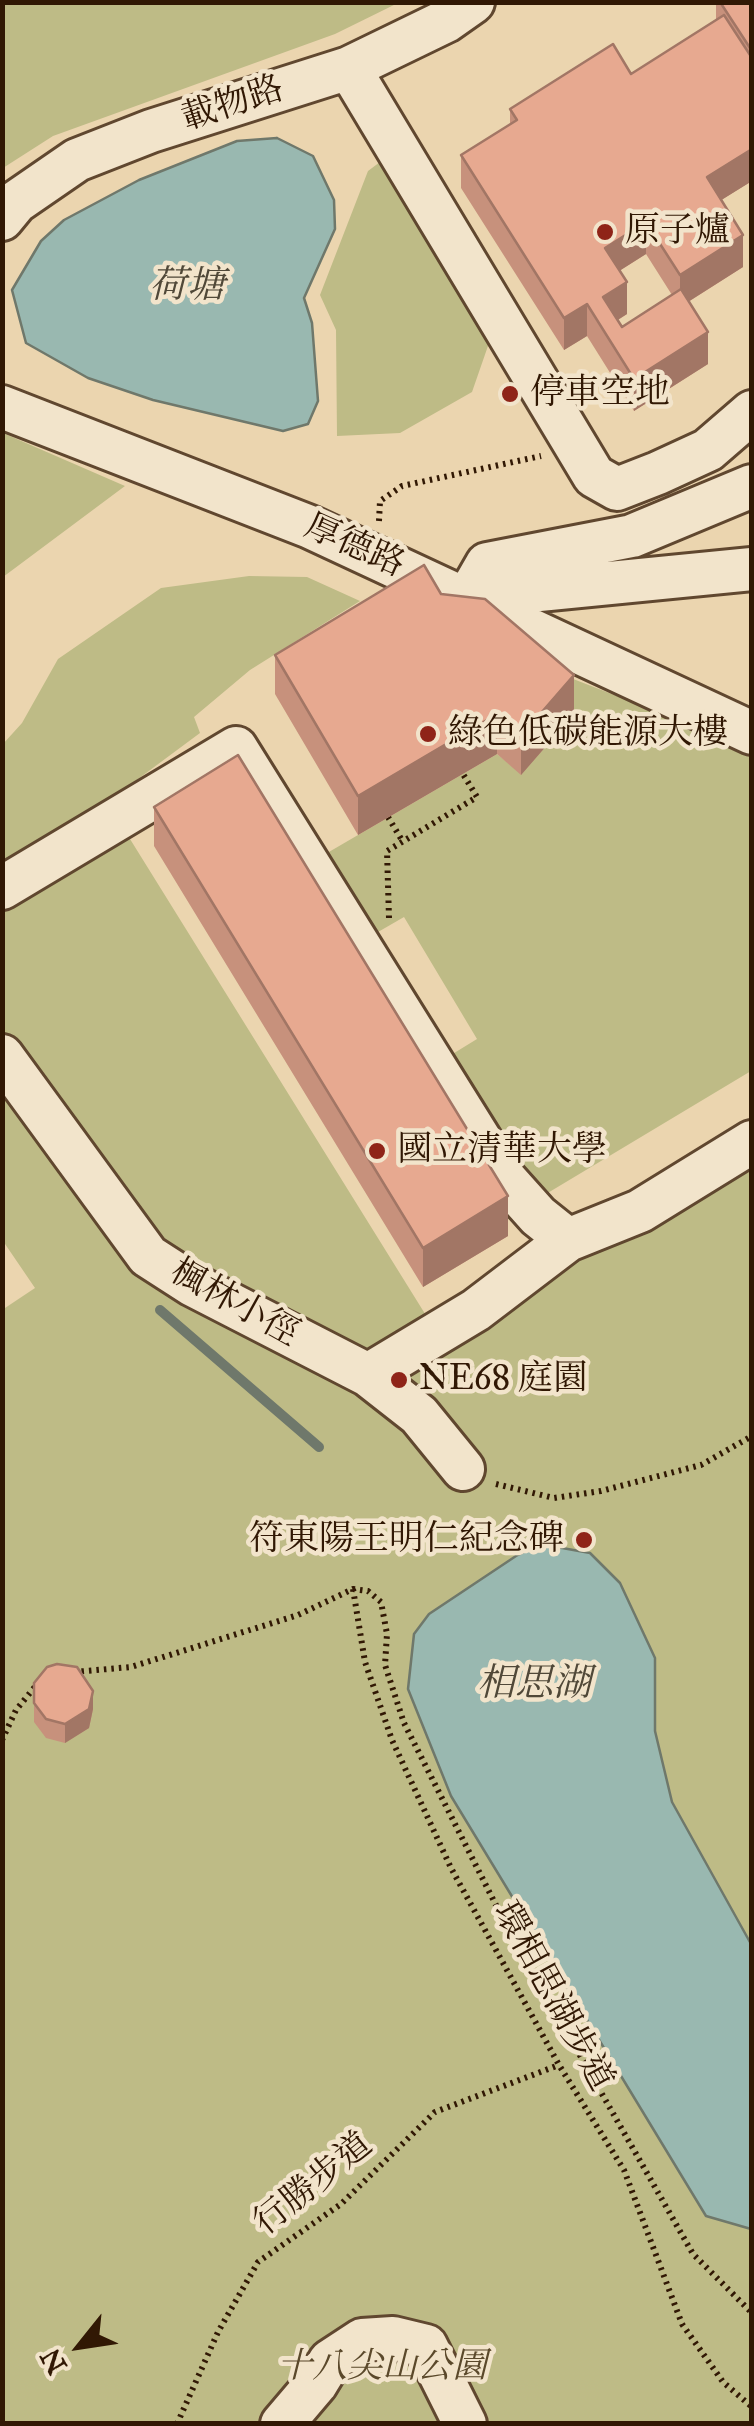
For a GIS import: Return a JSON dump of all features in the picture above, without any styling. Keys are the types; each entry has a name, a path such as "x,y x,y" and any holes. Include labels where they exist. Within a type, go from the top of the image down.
{"street":[{"name":"載物路","path":"2,219 16,202 77,160 151,130 349,68 446,22 473,2"},
{"path":"349,68 594,476 617,489 708,450 752,412"},
{"name":"厚德路","path":"2,407 310,527 468,598 509,636 752,733"},
{"path":"468,598 487,564 632,536 752,486"},
{"path":"468,598 752,569"},
{"path":"2,888 236,748 504,1178 538,1216 568,1240"},
{"name":"楓林小徑","path":"2,1056 148,1256 193,1285 368,1375 419,1414 462,1470"},
{"path":"368,1375 476,1310 568,1240 640,1211 752,1142"},
{"path":"282,2424 330,2361 362,2340 393,2338 426,2346 465,2424"}],"path":[{"path":"378,537 380,501 402,486 576,449"},
{"path":"389,924 387,850 477,797 463,774"},
{"path":"388,817 402,842"},
{"path":"462,1470 510,1489 554,1498 600,1492 701,1465 752,1436"},
{"path":"58,1674 131,1667 298,1615 353,1589 368,1591 381,1602 387,1634 385,1665 404,1723 507,1927 693,2254 752,2313"},
{"name":"環相思湖步道","path":"353,1589 364,1662 392,1740 451,1868 559,2065 624,2170 682,2324 723,2382 752,2407"},
{"path":"2,1740 33,1685 46,1679"},
{"name":"行勝步道","path":"177,2424 218,2332 258,2262 341,2204 436,2112 559,2065"}],"green space":[{"path":"3,2 398,3 335,34 53,136 3,168"},
{"path":"380,162 489,343 472,392 400,433 337,436 336,330 320,295 368,171"},
{"path":"3,433 125,486 3,577"},
{"name":"十八尖山公園","path":"249,576 307,577 360,601 250,670 194,717 200,733 107,802 427,1317 751,1171 751,2423 3,2423 2,1310 35,1288 3,1241 3,744 22,723 58,659 161,588"},
{"path":"501,651 751,748 751,1071 546,1194 433,1066 477,1039 404,917 359,943 310,863 497,754 522,774"}],"water":[{"name":"荷塘","path":"277,138 313,156 334,200 335,229 304,298 312,323 318,401 308,424 283,431 153,400 88,378 26,343 12,290 41,241 64,220 139,180 237,141"},
{"name":"相思湖","path":"540,1544 590,1553 620,1583 655,1658 655,1731 672,1802 751,1944 751,2229 706,2216 451,1796 408,1689 414,1634 429,1614"}],"building":[{"path":"720,2 752,2 752,51"},
{"name":"原子爐","path":"724,15 752,58 752,149 707,177 743,235 680,275 646,222 605,248 627,282 603,297 622,327 681,289 708,332 634,379 587,304 564,318 461,155 517,120 510,109 613,44 631,74"},
{"name":"綠色低碳能源大樓","path":"424,565 441,594 485,599 574,675 521,736 497,714 358,796 275,655"},
{"path":"238,755 508,1196 423,1248 154,807"},
{"path":"47,1667 77,1667 93,1691 89,1709 65,1724 46,1719 34,1703 34,1683"}],"waterway":[{"path":"160,1310 319,1447"}],"place":[{"name":"原子爐","path":"605,232"},
{"name":"停車空地","path":"510,394"},
{"name":"綠色低碳能源大樓","path":"428,734"},
{"name":"國立清華大學","path":"377,1151"},
{"name":"NE68 庭園","path":"399,1380"},
{"name":"符東陽王明仁紀念碑","path":"584,1540"}]}
